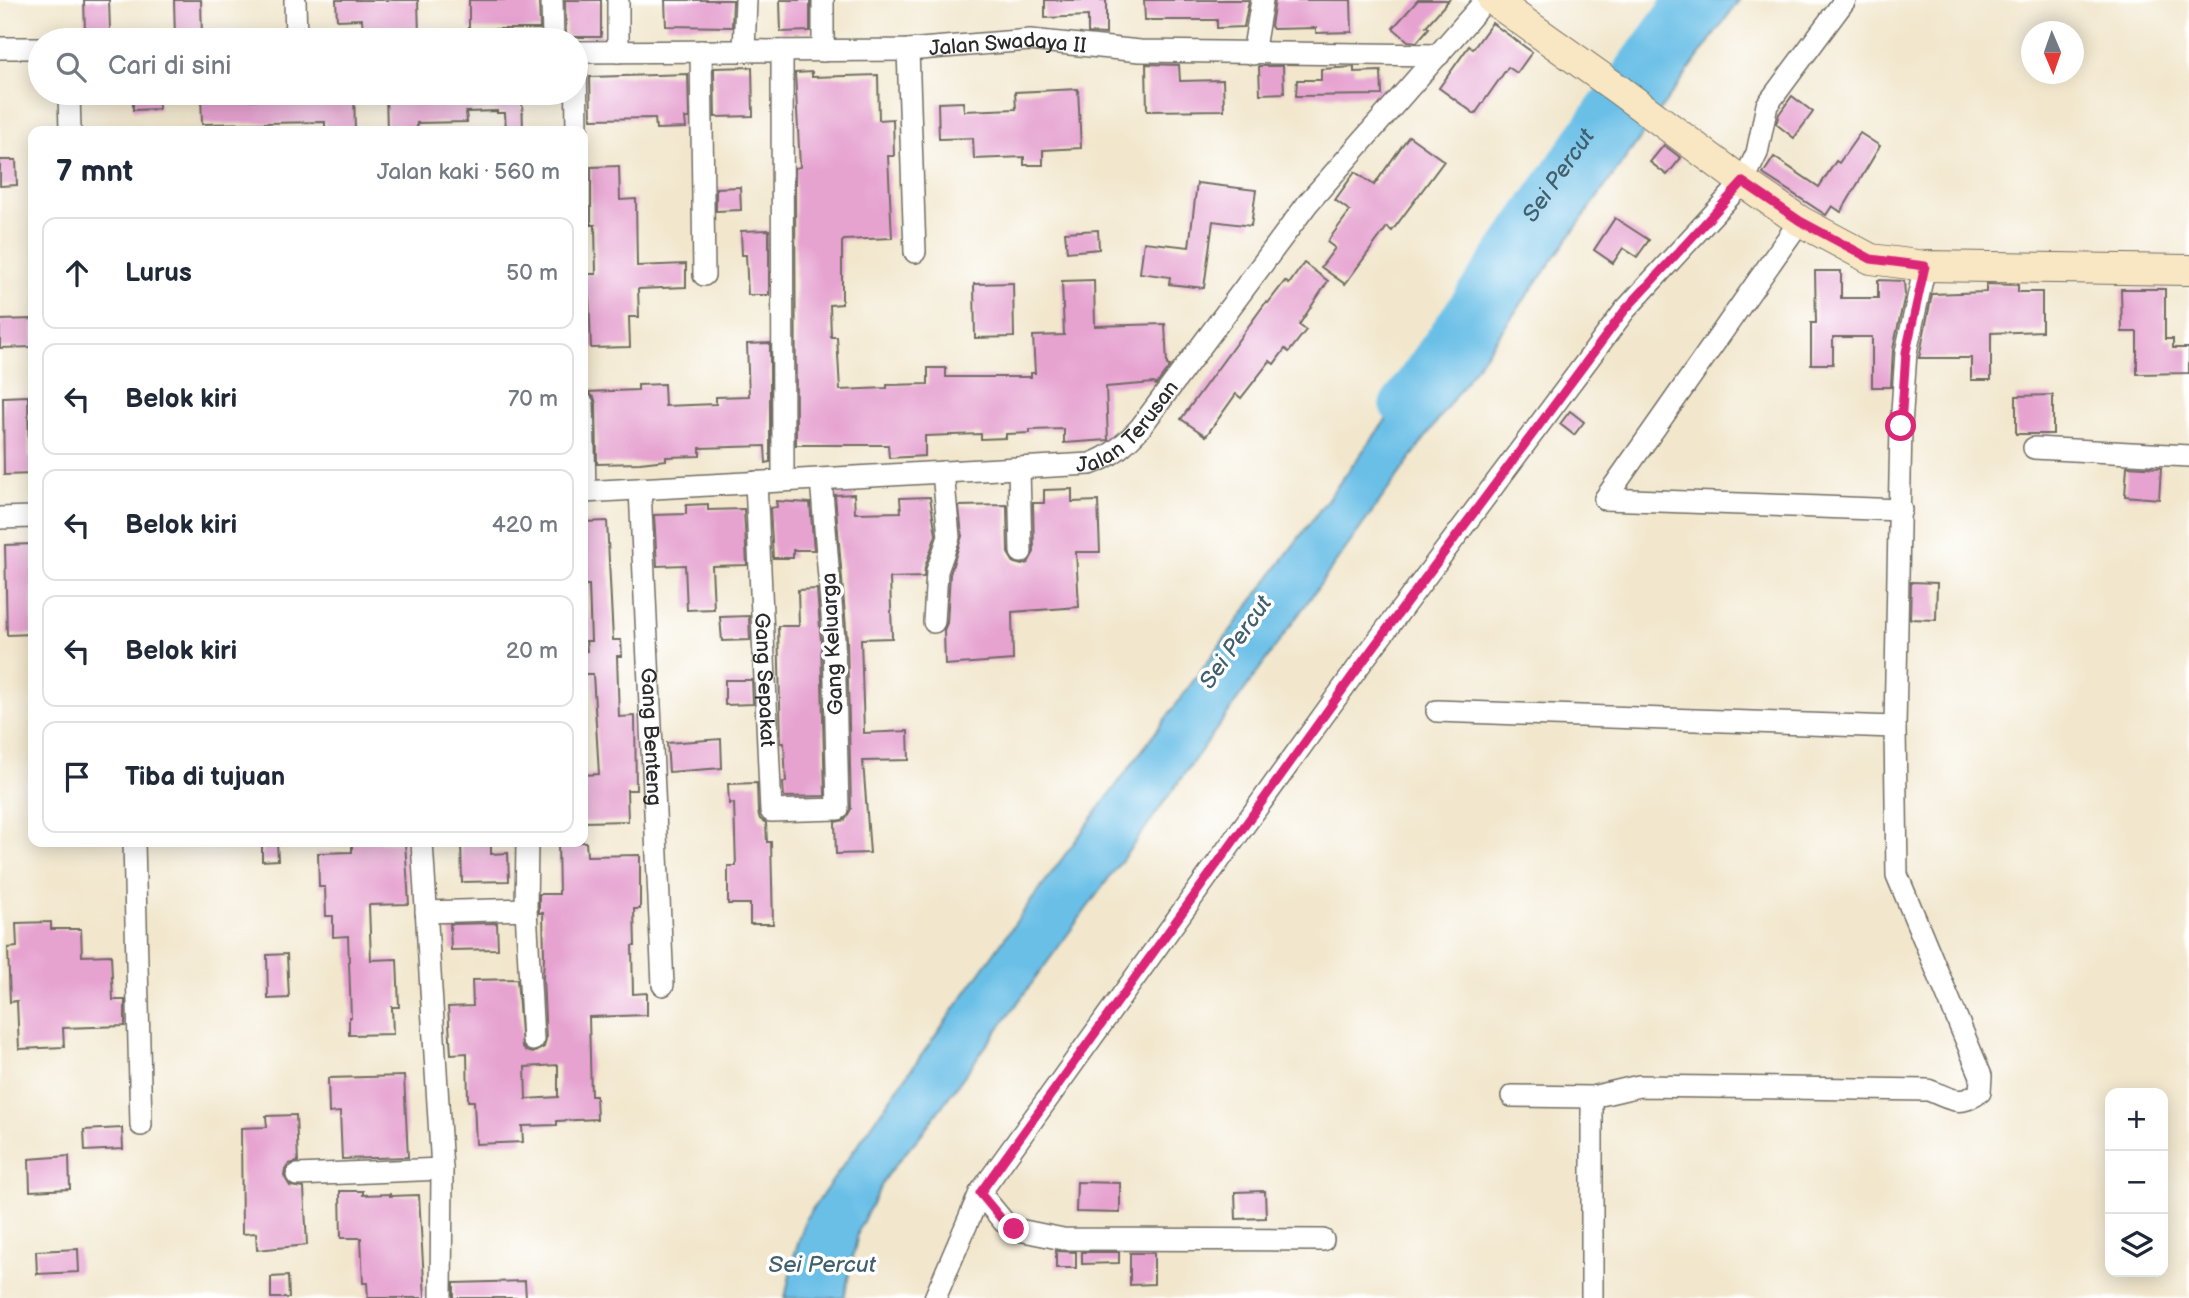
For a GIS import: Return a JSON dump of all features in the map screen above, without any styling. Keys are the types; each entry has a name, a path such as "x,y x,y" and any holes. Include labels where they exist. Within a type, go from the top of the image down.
{"street":[{"path":"295,0 296,28"},
{"path":"552,0 553,28"},
{"path":"618,0 618,52"},
{"path":"744,51 746,0"},
{"path":"823,0 823,51"},
{"path":"1253,54 1262,0"},
{"name":"Jalan Terusan","path":"588,492 1090,464 1104,459 1140,428 1308,203 1486,0"},
{"path":"1493,0 1743,182 1800,221 1871,259 1925,266 2189,270"},
{"path":"935,1298 980,1193 1364,660 1625,310 1743,182 1757,153 1767,104 1845,0"},
{"name":"Jalan Swadaya II","path":"588,52 908,50 1030,40 1140,51 1439,55"},
{"path":"0,48 28,48"},
{"path":"908,50 915,252"},
{"path":"701,51 704,275"},
{"path":"782,51 783,480"},
{"path":"69,105 70,126"},
{"path":"577,105 577,126"},
{"path":"1800,221 1605,499 1901,510"},
{"path":"1511,1096 1592,1097 1639,1086 1928,1090 1959,1102 1969,1100 1980,1092 1981,1076 1897,875 1895,727 1901,426 1906,352 1925,266"},
{"path":"2034,448 2189,456"},
{"path":"1019,468 1021,552"},
{"path":"934,621 937,571 949,537 943,472"},
{"name":"Gang Keluarga","path":"821,479 834,639 838,809"},
{"name":"Gang Sepakat","path":"756,482 771,811 838,809"},
{"name":"Gang Benteng","path":"640,489 663,985"},
{"path":"0,518 28,517"},
{"path":"1437,711 1895,727"},
{"path":"134,847 141,1125"},
{"path":"422,847 443,1169 441,1298"},
{"path":"527,847 526,909 533,1040"},
{"path":"426,912 526,909"},
{"path":"1592,1097 1592,1298"},
{"path":"297,1175 443,1169"},
{"path":"980,1193 1004,1222 1014,1229 1063,1239 1323,1240"}],"water":[{"name":"Sei Percut","path":"1683,0 1739,0 1147,826 923,1132 886,1176 859,1229 844,1298 785,1298 806,1218 1028,905 1425,367"}],"building":[{"path":"84,0 109,0 110,28 85,28"},
{"path":"174,0 201,0 202,28 175,28"},
{"path":"336,0 418,0 419,28 363,28 362,19 337,20"},
{"path":"469,0 539,0 540,28 469,28"},
{"path":"565,0 601,0 601,37 588,37 588,28 566,28"},
{"path":"665,0 733,0 732,27 666,26"},
{"path":"780,0 810,0 810,31 781,32"},
{"path":"1045,0 1106,0 1106,34 1088,33 1088,16 1045,18"},
{"path":"1144,0 1249,0 1244,27 1217,28 1217,20 1145,20"},
{"path":"1275,0 1351,0 1352,32 1316,33 1316,28 1273,29 1271,26"},
{"path":"1418,0 1449,0 1426,26 1429,28 1417,42 1408,41 1393,28"},
{"path":"1492,23 1532,52 1517,73 1508,67 1475,114 1439,88 1469,46 1473,49"},
{"path":"1146,64 1179,65 1180,81 1223,80 1224,110 1147,111"},
{"path":"1259,66 1283,66 1284,93 1260,94"},
{"path":"752,67 753,116 715,117 714,68"},
{"path":"1354,67 1354,72 1381,71 1382,95 1296,96 1297,80 1321,80 1321,69"},
{"path":"812,72 812,77 878,75 879,120 893,119 894,156 888,156 892,238 842,242 842,304 830,305 831,337 837,337 840,390 928,384 928,368 946,368 946,377 1031,377 1031,373 1035,373 1033,336 1064,335 1062,281 1094,280 1095,326 1165,324 1167,365 1170,366 1156,385 1106,387 1108,440 1064,443 1064,429 1030,430 1030,433 1006,434 1006,438 981,439 981,434 925,436 925,456 889,458 888,445 796,445 795,168 800,167 795,73"},
{"path":"688,74 689,118 685,118 686,128 656,129 655,118 591,119 590,77"},
{"path":"1078,89 1081,148 1043,150 1043,165 1024,165 1024,157 974,159 973,138 939,139 938,103 963,102 964,111 1016,109 1015,92"},
{"path":"1792,96 1813,112 1794,138 1776,124 1779,114"},
{"path":"133,105 159,105 159,109 133,110"},
{"path":"201,105 354,105 355,126 325,126 325,122 202,124"},
{"path":"386,105 522,105 523,126 506,126 505,113 497,111 466,112 467,122 387,126"},
{"path":"1860,133 1880,146 1841,212 1832,206 1826,215 1763,174 1774,157 1819,187 1836,161 1839,163"},
{"path":"1409,136 1444,161 1392,231 1387,227 1345,284 1321,267 1335,248 1327,242 1350,211 1335,200 1355,172 1374,185"},
{"path":"1664,145 1681,158 1667,175 1650,162"},
{"path":"0,160 16,160 17,185 0,186"},
{"path":"619,166 620,200 636,199 637,266 686,264 686,287 638,289 639,317 629,317 630,347 591,348 588,274 596,274 595,225 591,225 591,167"},
{"path":"1197,183 1256,190 1251,226 1213,221 1204,288 1169,284 1170,277 1140,273 1144,242 1189,247"},
{"path":"740,187 741,210 716,211 716,188"},
{"path":"1615,218 1649,240 1637,257 1623,248 1613,263 1594,250"},
{"path":"769,230 769,295 748,295 746,255 742,255 741,231"},
{"path":"1098,230 1099,249 1067,252 1065,232"},
{"path":"1304,263 1328,281 1299,325 1306,330 1289,352 1285,349 1274,364 1270,361 1241,398 1236,394 1206,436 1181,419 1266,302 1268,303 1285,281 1289,284"},
{"path":"1815,271 1841,271 1841,298 1878,298 1878,280 1904,281 1905,295 1893,349 1891,387 1872,387 1872,337 1833,337 1833,364 1811,364 1811,323 1816,323"},
{"path":"1013,283 1014,337 975,338 974,284"},
{"path":"1986,284 2018,285 2018,292 2042,292 2042,331 1991,333 1991,380 1971,380 1971,358 1919,358 1932,294 1986,292"},
{"path":"2121,289 2165,289 2165,339 2173,339 2173,348 2189,348 2189,373 2137,374 2137,332 2122,332"},
{"path":"28,319 28,347 0,348 0,320"},
{"path":"770,343 770,462 766,463 765,446 700,448 700,456 666,457 666,460 640,463 597,464 596,404 594,397 588,392 638,390 638,385 664,384 665,406 716,404 716,397 749,396 747,344"},
{"path":"2053,395 2053,434 2016,434 2016,396"},
{"path":"28,396 28,474 4,475 3,397"},
{"path":"1570,411 1584,422 1574,435 1560,424"},
{"path":"2127,466 2161,468 2159,499 2125,496"},
{"path":"1072,489 1072,502 1098,501 1100,552 1076,552 1079,607 1012,612 1013,660 945,665 944,630 947,623 950,574 962,536 959,506 1007,505 1008,553 1014,563 1022,565 1028,563 1034,552 1033,503 1044,503 1044,490"},
{"path":"854,494 855,513 901,512 900,498 930,497 936,535 924,577 890,578 892,638 861,639 864,733 908,731 909,760 863,761 870,853 836,854 835,822 845,820 851,809 847,640 835,495"},
{"path":"776,501 810,503 814,550 793,550 793,558 773,558 770,508 777,507"},
{"path":"708,504 708,510 744,509 747,565 712,566 714,609 687,610 685,565 657,566 654,515 686,514 686,505"},
{"path":"607,521 613,640 621,640 622,656 617,656 619,717 635,716 636,790 627,790 628,821 588,822 588,775 599,774 593,674 588,674 588,641 591,641 588,522"},
{"path":"28,544 28,634 7,635 5,545"},
{"path":"1911,582 1937,583 1936,620 1910,619"},
{"path":"817,589 825,796 784,797 783,782 786,782 784,743 781,743 778,626 799,626 798,590"},
{"path":"749,616 750,640 722,641 720,617"},
{"path":"725,680 752,680 753,704 725,705"},
{"path":"721,739 722,768 669,772 667,743"},
{"path":"757,783 758,812 760,819 766,823 767,842 771,842 773,924 750,924 750,904 728,904 728,866 736,866 734,803 729,804 728,784"},
{"path":"262,847 277,847 278,860 262,861"},
{"path":"352,847 405,847 409,904 369,905 371,960 397,959 399,1007 392,1007 393,1034 349,1035 351,1017 348,936 333,937 333,916 326,916 325,887 319,887 318,853 352,852"},
{"path":"461,847 491,847 491,854 508,853 509,881 462,882"},
{"path":"558,847 586,847 587,856 640,855 640,909 634,909 635,946 632,946 633,994 647,993 647,1015 589,1017 591,1096 596,1096 597,1119 557,1121 557,1125 522,1126 523,1142 476,1144 474,1101 468,1101 467,1053 451,1054 448,1007 473,1006 472,980 517,979 522,1047 533,1053 544,1047 543,913 539,913 539,894 559,894","holes":["558,1065 558,1097 526,1099 525,1067"]},
{"path":"51,922 51,929 81,929 82,956 111,955 113,1000 125,1000 125,1026 63,1028 64,1047 19,1049 17,1001 10,1002 8,948 17,947 16,923"},
{"path":"497,923 498,949 451,950 450,924"},
{"path":"287,954 289,998 268,999 267,955"},
{"path":"404,1076 408,1157 342,1159 340,1112 329,1113 328,1078"},
{"path":"296,1115 298,1162 289,1164 284,1176 290,1186 304,1188 307,1245 257,1250 256,1233 242,1234 241,1128 267,1127 266,1116"},
{"path":"122,1128 123,1149 85,1151 84,1130"},
{"path":"69,1156 70,1189 30,1191 29,1159"},
{"path":"1077,1182 1120,1183 1120,1213 1076,1212"},
{"path":"340,1191 363,1191 363,1195 419,1195 425,1298 368,1298 367,1283 363,1283 361,1238 341,1238"},
{"path":"1265,1191 1266,1218 1236,1219 1235,1192"},
{"path":"78,1249 79,1272 37,1274 36,1251"},
{"path":"1056,1251 1076,1252 1076,1268 1056,1268"},
{"path":"1082,1252 1119,1252 1119,1263 1082,1264"},
{"path":"1130,1253 1154,1253 1154,1284 1130,1285"},
{"path":"288,1276 289,1298 271,1298 271,1277"},
{"path":"525,1281 526,1298 454,1298 454,1283"}],"waterway":[{"name":"Sei Percut","path":"1398,405 1599,116 1684,0"}],"route":[{"path":"1014,1229 1004,1222 980,1193 1364,660 1625,310 1743,182 1800,221 1871,259 1925,266 1906,352 1901,426"}]}
